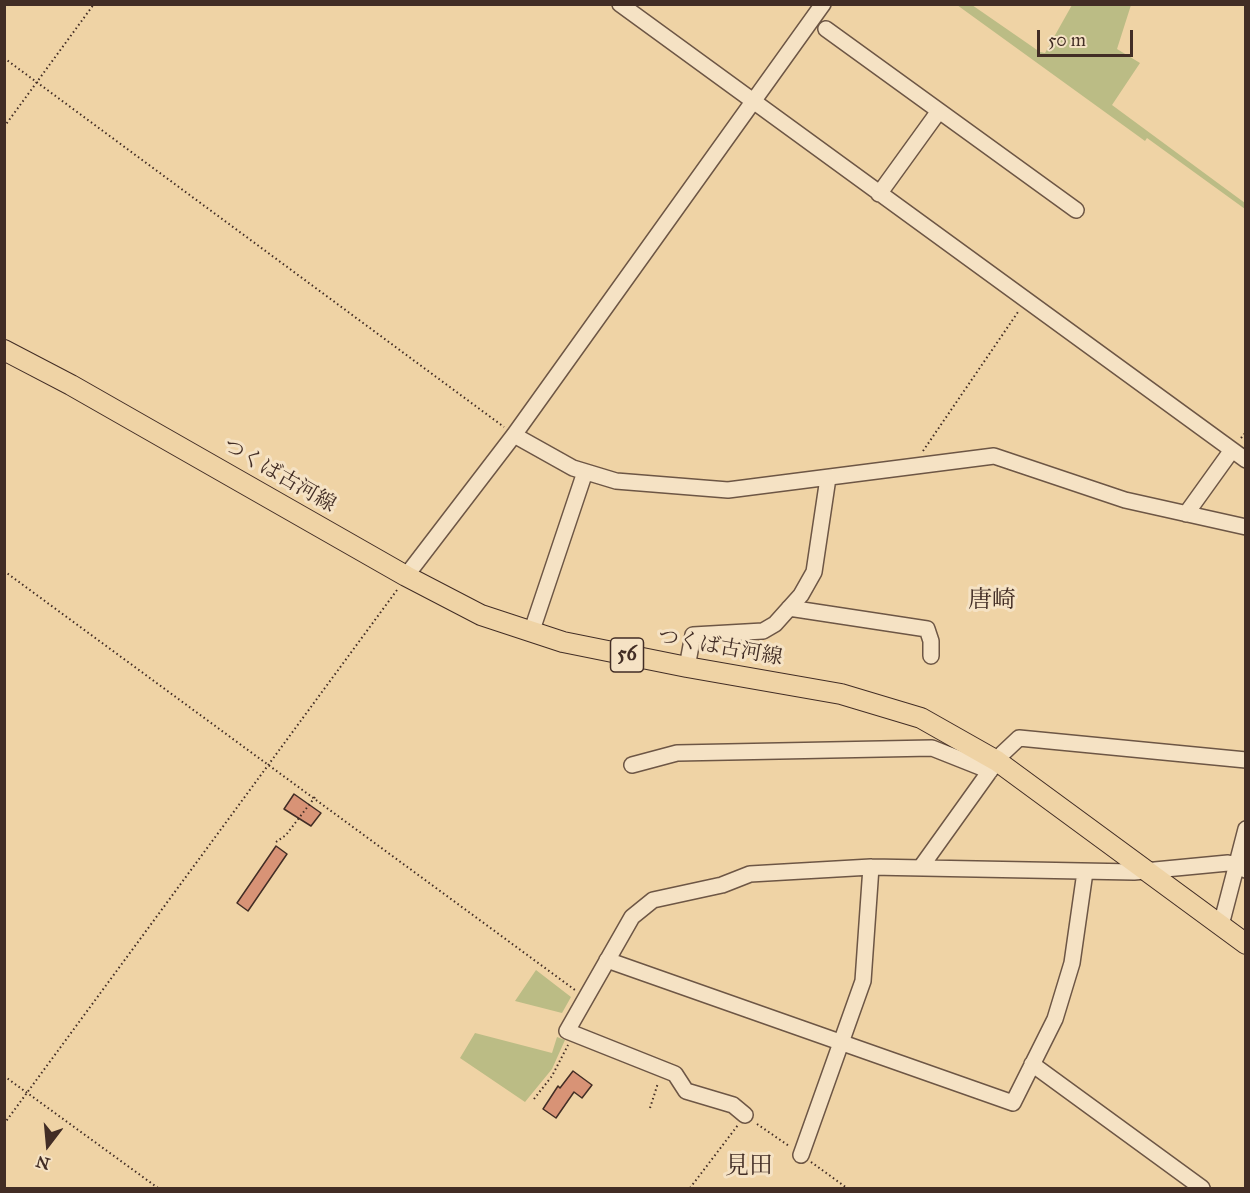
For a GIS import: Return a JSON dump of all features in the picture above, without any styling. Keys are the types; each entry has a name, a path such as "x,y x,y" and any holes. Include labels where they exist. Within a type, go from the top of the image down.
{"main road":[{"name":"つくば古河線","path":"4,350 71,385 406,576 481,615 531,633 687,667 872,701 921,718 1149,871 1245,944"}],"street":[{"path":"620,4 1245,460"},
{"path":"406,576 514,435 823,4"},
{"path":"826,28 1076,210"},
{"path":"879,194 939,111"},
{"path":"514,435 573,468 616,481 728,490 994,456 1125,500 1245,527"},
{"path":"1186,514 1232,450"},
{"path":"531,633 585,472"},
{"path":"687,667 693,635 764,631 775,624 789,608 814,572 828,478"},
{"path":"789,608 927,629 931,641 931,656"},
{"path":"921,867 993,766 1010,744 1019,738 1245,760"},
{"path":"633,765 677,753 932,748 993,766"},
{"path":"1221,925 1240,868 1245,829"},
{"path":"745,1115 733,1105 686,1091 675,1074 567,1031 632,917 653,900 722,885 750,874 871,867 1085,872 1149,871 1228,863 1240,868"},
{"path":"801,1155 863,981 871,867"},
{"path":"608,960 843,1041 1013,1103 1055,1019 1072,963 1085,872"},
{"path":"1032,1064 1202,1188"}],"path":[{"path":"4,127 94,4"},
{"path":"4,58 514,435"},
{"path":"915,465 1027,300"},
{"path":"4,571 586,998"},
{"path":"4,1124 406,576"},
{"path":"276,842 286,836 315,797"},
{"path":"534,1099 563,1059 573,1034"},
{"path":"650,1108 662,1069"},
{"path":"4,1076 158,1188"},
{"path":"690,1188 745,1115"}],"green space":[{"path":"957,5 972,5 1040,52 1045,53 1072,5 1131,5 1117,49 1140,63 1112,105 1245,203 1245,209 1147,138 1145,141"},
{"path":"536,970 571,997 562,1013 515,1001"},
{"path":"475,1033 552,1053 557,1037 565,1040 552,1069 525,1102 460,1058"}],"building":[{"path":"294,794 321,813 311,826 284,809"},
{"path":"276,846 287,854 248,911 237,903"},
{"path":"573,1071 592,1085 582,1098 574,1092 556,1118 543,1109 558,1086 560,1088"}],"district":[{"name":"唐崎","path":"992,601"},
{"name":"見田","path":"749,1167"}]}
